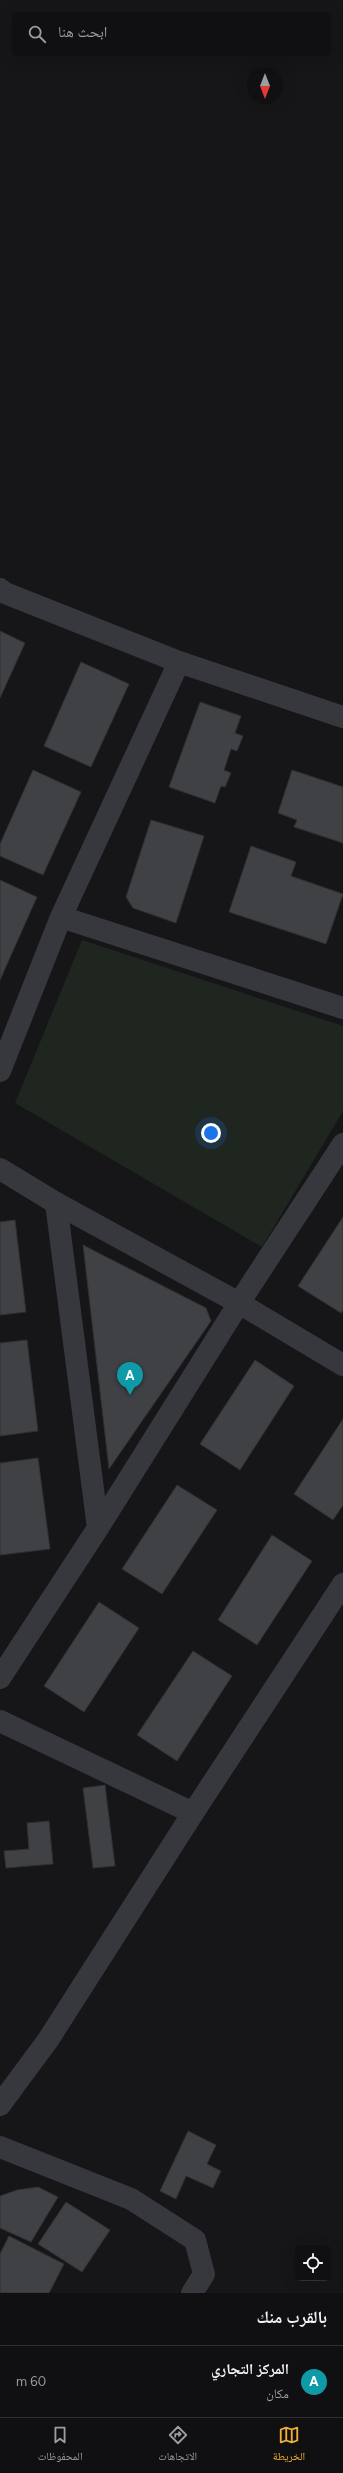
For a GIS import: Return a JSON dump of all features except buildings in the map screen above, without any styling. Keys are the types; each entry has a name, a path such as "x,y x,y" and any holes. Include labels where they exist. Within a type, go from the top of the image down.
{"street":[{"path":"0,589 5,593 179,662 343,717"},
{"path":"0,1071 61,917 179,662"},
{"path":"61,917 343,1008"},
{"path":"0,1678 98,1528 239,1303 343,1144"},
{"path":"0,1169 56,1203 239,1303 343,1365"},
{"path":"56,1203 98,1528"},
{"path":"0,2105 48,2040 192,1813 343,1584"},
{"path":"0,1721 192,1813"},
{"path":"0,2147 131,2199 195,2240 204,2274 192,2293"}],"shaded area":[{"path":"82,940 343,1026 343,1111 262,1247 15,1103"}],"place":[{"name":"المركز التجاري","path":"130,1395"}]}
